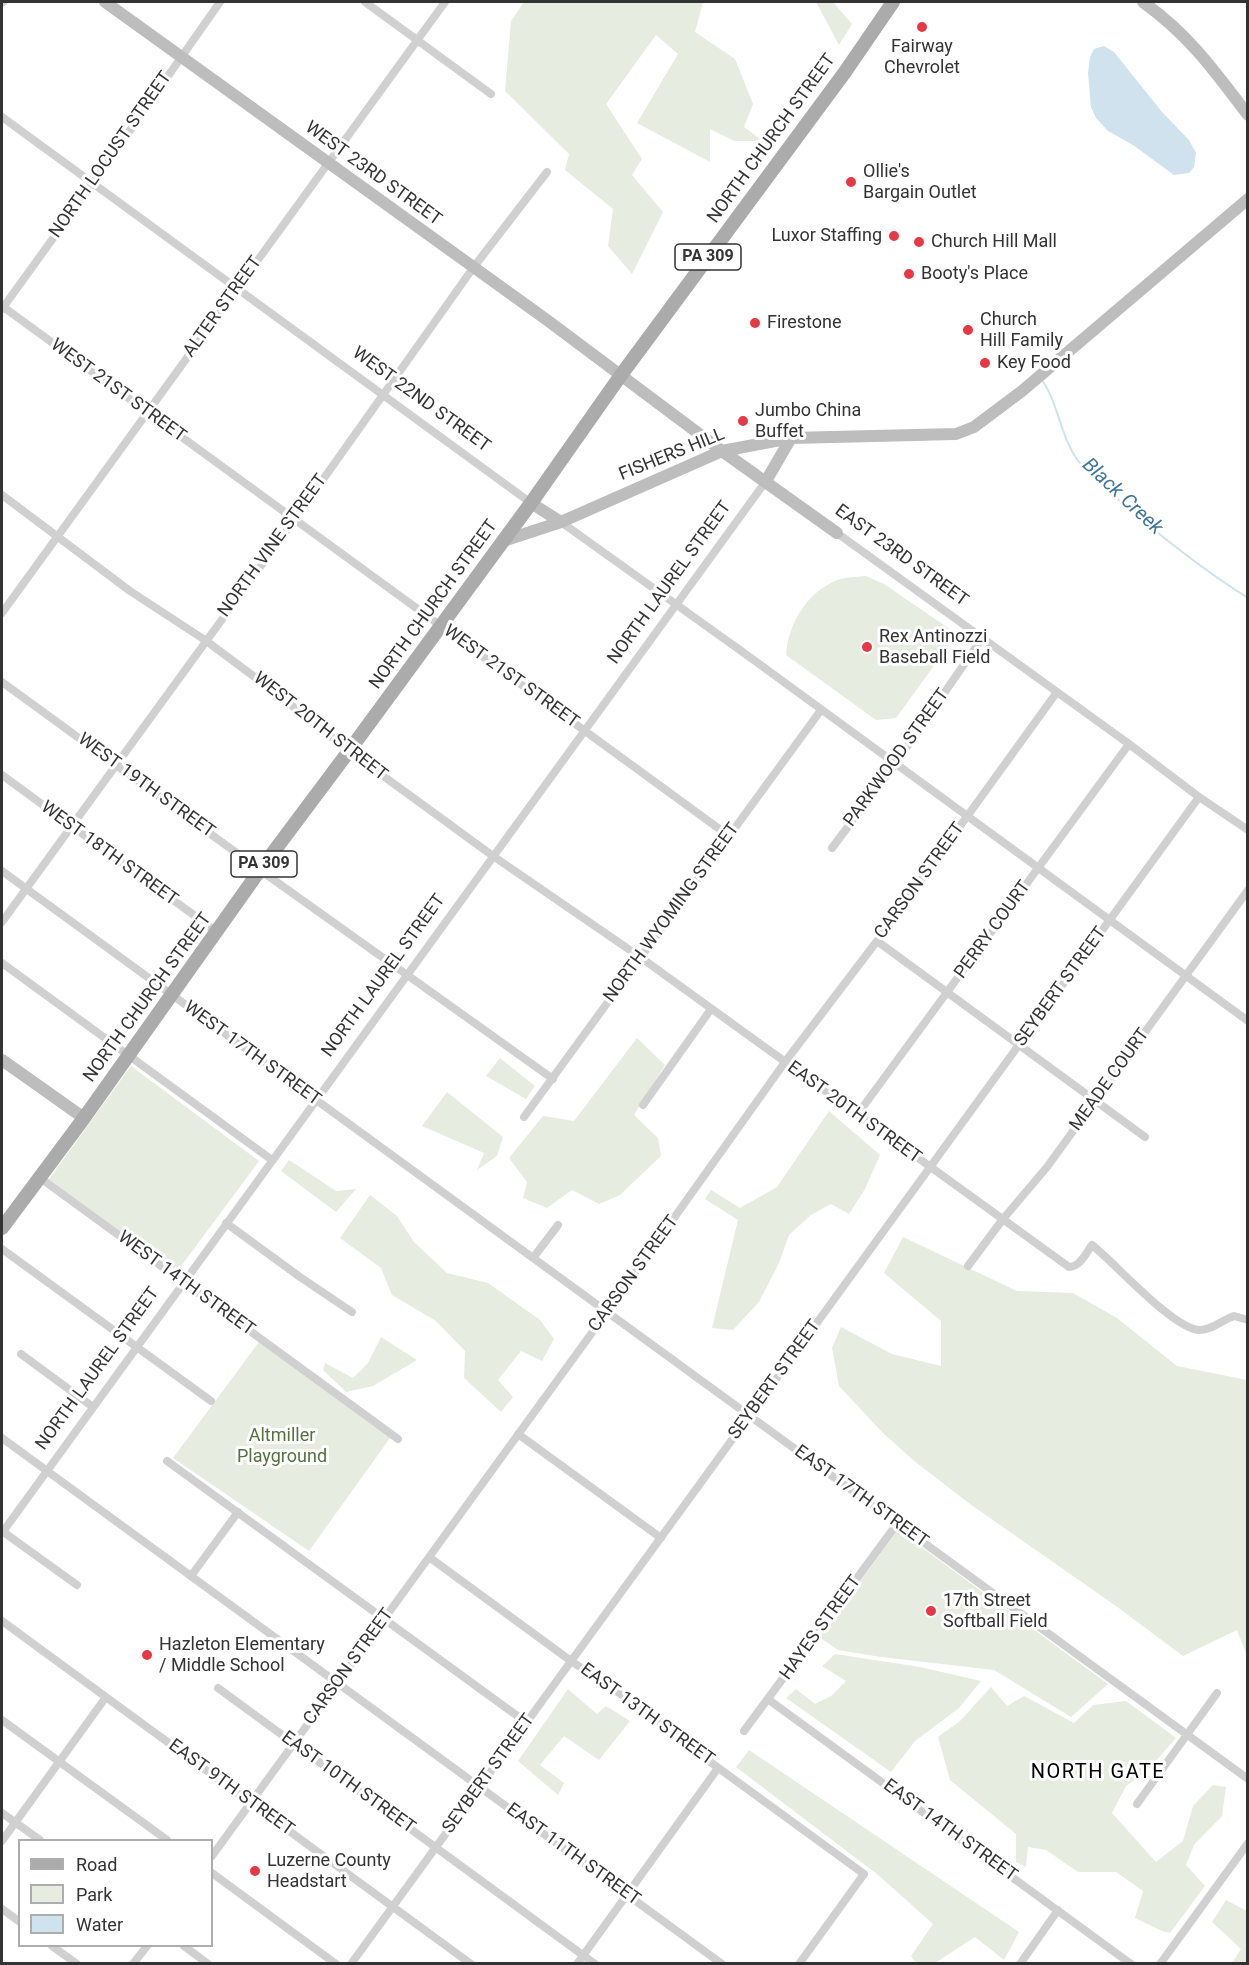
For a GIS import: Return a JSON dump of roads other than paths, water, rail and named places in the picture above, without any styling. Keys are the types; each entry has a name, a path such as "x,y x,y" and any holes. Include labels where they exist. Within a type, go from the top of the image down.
{"main road":[{"name":"NORTH CHURCH STREET","path":"2,1228 84,1118 260,870 845,72 893,2"}],"street":[{"name":"WEST 23RD STREET","path":"105,2 621,375"},
{"name":"NORTH LOCUST STREET","path":"2,307 93,183 220,2"},
{"path":"365,2 491,94"},
{"name":"ALTER STREET","path":"2,613 445,2"},
{"path":"1143,2 1165,18 1193,44 1248,115"},
{"name":"WEST 22ND STREET","path":"2,117 1186,976"},
{"name":"NORTH VINE STREET","path":"2,922 473,268 547,172"},
{"name":"FISHERS HILL","path":"503,541 561,522 722,451 792,438 956,434 974,427 1022,391 1248,199"},
{"name":"WEST 21ST STREET","path":"2,307 729,836"},
{"name":"EAST 23RD STREET","path":"621,375 722,451 1058,692 1199,797 1248,830"},
{"name":"NORTH LAUREL STREET","path":"2,1531 766,481 792,438"},
{"name":"WEST 20TH STREET","path":"2,495 130,591 205,640 349,751 493,856 640,957"},
{"name":"PARKWOOD STREET","path":"832,848 895,764 982,638"},
{"name":"WEST 19TH STREET","path":"2,682 406,976 553,1079"},
{"name":"CARSON STREET","path":"213,1855 607,1312 785,1062 1058,692"},
{"name":"NORTH WYOMING STREET","path":"524,1118 821,710"},
{"name":"PERRY COURT","path":"857,1115 1129,744"},
{"name":"WEST 18TH STREET","path":"2,775 217,932"},
{"name":"SEYBERT STREET","path":"351,1964 1199,797"},
{"name":"WEST 17TH STREET","path":"2,871 474,1215"},
{"name":"MEADE COURT","path":"968,1266 1003,1219 1047,1167 1248,890"},
{"path":"876,941 1145,1137"},
{"name":"EAST 20TH STREET","path":"640,957 1069,1268 1077,1265 1092,1245 1145,1294 1187,1326 1194,1329 1209,1328 1234,1316 1248,1320"},
{"path":"2,963 272,1160"},
{"path":"1186,976 1248,1021"},
{"path":"643,1105 711,1009"},
{"path":"2,1060 84,1118"},
{"name":"WEST 14TH STREET","path":"39,1177 398,1439"},
{"name":"EAST 17TH STREET","path":"474,1215 1248,1779"},
{"path":"226,1223 352,1312"},
{"path":"533,1258 558,1225"},
{"path":"2,1249 211,1401"},
{"path":"21,1354 93,1407"},
{"path":"518,1434 661,1538"},
{"name":"EAST 11TH STREET","path":"2,1438 722,1964"},
{"path":"167,1461 526,1723"},
{"path":"191,1576 238,1512"},
{"name":"HAYES STREET","path":"744,1731 897,1524"},
{"path":"2,1531 77,1586"},
{"name":"EAST 13TH STREET","path":"429,1557 571,1661 649,1713 692,1748 864,1874 799,1964"},
{"name":"EAST 9TH STREET","path":"2,1621 471,1964"},
{"name":"EAST 10TH STREET","path":"218,1688 596,1964"},
{"path":"1137,1804 1217,1693"},
{"path":"2,1841 106,1697"},
{"name":"EAST 14TH STREET","path":"769,1700 1131,1964"},
{"path":"2,1720 166,1839"},
{"path":"577,1964 718,1767"},
{"path":"2,1813 39,1839"},
{"path":"1160,1964 1248,1844"},
{"path":"213,1874 336,1964"},
{"path":"2,1909 18,1921"},
{"path":"1020,1964 1058,1910"},
{"path":"53,1947 76,1964"},
{"path":"134,1964 146,1947"},
{"path":"185,1947 208,1964"}],"water":[{"path":"1104,46 1114,52 1162,112 1189,140 1196,153 1194,167 1189,173 1174,175 1133,145 1108,131 1096,118 1091,107 1088,73 1090,57 1094,49"}],"waterway":[{"name":"Black Creek","path":"1041,378 1052,399 1068,442 1083,467 1166,539 1214,576 1248,598"}],"place":[{"name":"Fairway Chevrolet","path":"922,27"},
{"name":"Ollie's Bargain Outlet","path":"851,182"},
{"name":"Luxor Staffing","path":"894,236"},
{"name":"Church Hill Mall","path":"919,242"},
{"name":"Booty's Place","path":"909,274"},
{"name":"Firestone","path":"755,323"},
{"name":"Church Hill Family","path":"968,330"},
{"name":"Key Food","path":"985,363"},
{"name":"Jumbo China Buffet","path":"743,421"},
{"name":"Rex Antinozzi Baseball Field","path":"867,647"},
{"name":"17th Street Softball Field","path":"931,1611"},
{"name":"Hazleton Elementary / Middle School","path":"147,1655"},
{"name":"Luzerne County Headstart","path":"255,1871"}],"district":[{"name":"NORTH GATE","path":"1098,1773"}],"park label":[{"name":"Altmiller Playground","path":"282,1446"}]}
